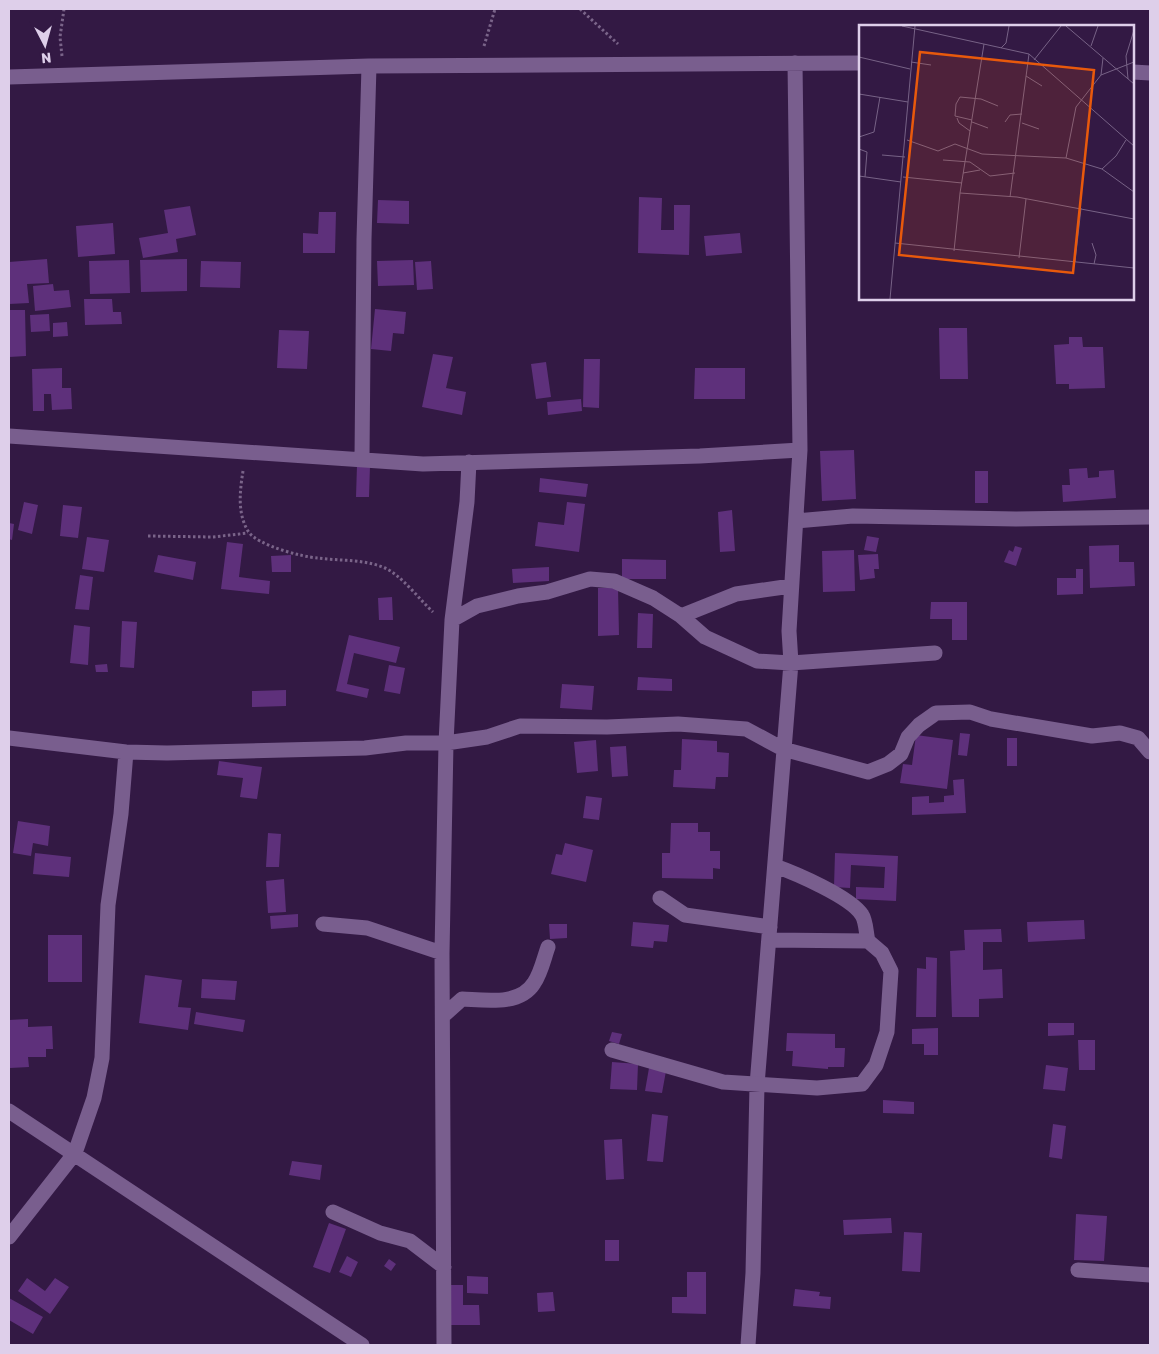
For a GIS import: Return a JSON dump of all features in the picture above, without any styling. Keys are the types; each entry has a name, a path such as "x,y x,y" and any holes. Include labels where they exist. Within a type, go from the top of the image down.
{"street":[{"path":"748,1345 753,1273 757,1085 791,663 789,631 800,450 796,63"},
{"path":"9,77 64,77 369,66 859,63"},
{"path":"362,458 364,239 369,66"},
{"path":"1134,72 1150,73"},
{"path":"9,436 362,458 423,464 700,456 800,450"},
{"path":"444,1345 442,953 446,743 452,626 467,502 469,462"},
{"path":"796,521 853,516 1016,520 1150,517"},
{"path":"452,626 477,606 547,592 590,579 614,581 653,598 681,616 706,638 722,647 757,661 791,663 935,653"},
{"path":"681,616 736,594 792,586"},
{"path":"9,738 126,752 365,748 406,743 446,743 487,737 520,726 607,727 678,724 746,729 783,748 868,772 888,764 901,754 908,738 919,725 936,713 970,712 991,719 1092,736 1120,733 1138,738 1150,752"},
{"path":"9,1237 75,1153 94,1098 102,1058 108,905 121,814 126,752"},
{"path":"774,866 802,876 855,908 862,915 868,941"},
{"path":"612,1050 722,1082 817,1088 862,1084 876,1065 887,1032 891,971 882,953 868,941 769,933 685,915 660,898"},
{"path":"323,924 367,928 442,953"},
{"path":"443,1016 462,999 496,1000 522,996 535,983 548,947"},
{"path":"9,1111 362,1345"},
{"path":"333,1212 380,1233 410,1241 444,1267"},
{"path":"1078,1270 1150,1274"}],"path":[{"path":"64,9 60,37 64,77"},
{"path":"478,65 496,9"},
{"path":"580,9 639,64"},
{"path":"246,451 240,489 242,514 248,533"},
{"path":"148,536 213,537 248,533 271,547 298,554 316,558 355,561 386,568 452,626"}],"building":[{"path":"639,197 662,198 661,230 674,230 674,205 690,205 689,255 638,253"},
{"path":"378,200 409,201 409,224 377,223"},
{"path":"190,206 196,235 176,239 178,252 143,258 139,238 168,233 164,210"},
{"path":"319,212 336,212 335,253 303,253 303,233 318,234"},
{"path":"113,223 115,254 78,257 76,226"},
{"path":"740,233 742,253 706,256 704,236"},
{"path":"47,259 49,283 27,284 29,303 9,304 9,262"},
{"path":"187,259 187,291 141,292 140,260"},
{"path":"129,260 130,293 90,294 89,261"},
{"path":"413,260 414,285 378,286 377,261"},
{"path":"201,261 241,262 240,288 200,287"},
{"path":"431,261 433,289 417,290 415,262"},
{"path":"53,284 54,291 69,290 71,307 35,311 33,286"},
{"path":"84,299 112,299 113,312 121,312 122,324 85,325"},
{"path":"375,309 406,312 404,334 393,333 391,351 371,349"},
{"path":"9,310 25,310 26,356 9,357"},
{"path":"49,314 50,331 31,332 30,315"},
{"path":"67,322 68,336 53,337 53,323"},
{"path":"939,328 967,328 968,379 940,379"},
{"path":"279,330 309,331 307,369 277,368"},
{"path":"1069,337 1082,337 1083,347 1103,347 1105,388 1069,389 1069,384 1056,384 1054,345 1069,344"},
{"path":"433,354 453,357 446,388 466,392 462,415 422,407"},
{"path":"584,359 600,359 599,408 583,407"},
{"path":"546,362 551,397 536,399 531,364"},
{"path":"62,368 62,388 71,388 72,409 52,410 51,394 44,394 44,411 33,411 32,369"},
{"path":"695,368 745,368 745,399 694,399"},
{"path":"581,399 582,411 548,415 547,402"},
{"path":"854,450 856,499 822,501 820,451"},
{"path":"357,465 370,466 369,497 356,497"},
{"path":"1087,468 1088,478 1099,477 1099,471 1114,470 1116,498 1063,502 1062,485 1070,485 1069,469"},
{"path":"975,471 988,471 988,503 975,503"},
{"path":"540,478 588,484 586,497 539,492"},
{"path":"24,502 38,505 32,534 18,530"},
{"path":"567,502 585,504 579,552 535,546 538,522 564,525"},
{"path":"63,505 82,507 78,538 60,536"},
{"path":"732,510 735,551 720,552 718,512"},
{"path":"9,523 14,524 12,540 9,539"},
{"path":"867,536 879,538 876,552 864,550"},
{"path":"87,537 109,540 104,572 82,569"},
{"path":"227,542 243,544 239,577 270,581 269,594 221,589"},
{"path":"1119,545 1119,562 1134,562 1135,586 1090,588 1089,546"},
{"path":"1015,546 1022,548 1016,566 1004,562 1009,550 1013,552"},
{"path":"854,550 855,591 823,592 822,551"},
{"path":"878,554 879,569 874,569 875,578 860,580 858,555"},
{"path":"158,555 196,562 193,580 154,572"},
{"path":"291,555 291,572 272,572 271,556"},
{"path":"622,559 666,560 666,579 622,579"},
{"path":"549,567 549,581 513,583 512,569"},
{"path":"1076,569 1083,569 1083,594 1057,595 1057,578 1076,578"},
{"path":"80,575 93,577 89,610 75,609"},
{"path":"598,588 618,588 619,635 598,636"},
{"path":"392,597 393,620 379,620 378,598"},
{"path":"931,602 967,602 967,640 952,640 952,619 930,619"},
{"path":"638,613 653,614 652,648 637,648"},
{"path":"122,621 137,622 134,668 120,667"},
{"path":"74,625 90,627 88,665 70,663"},
{"path":"349,635 400,647 396,663 354,653 347,684 369,689 367,698 336,691"},
{"path":"107,664 108,672 96,672 95,665"},
{"path":"389,665 405,668 400,694 384,691"},
{"path":"638,677 672,679 672,691 637,690"},
{"path":"562,684 594,686 592,710 560,708"},
{"path":"286,690 286,706 252,707 252,691"},
{"path":"960,733 970,734 967,756 958,755"},
{"path":"916,735 953,740 947,789 900,783 903,764 912,765"},
{"path":"1007,738 1017,738 1017,766 1007,766"},
{"path":"682,739 717,741 717,752 729,753 728,777 716,777 715,789 673,787 674,770 681,770"},
{"path":"596,740 598,771 577,773 574,742"},
{"path":"626,746 628,776 612,777 610,747"},
{"path":"219,761 262,767 257,799 240,797 243,778 217,775"},
{"path":"964,779 966,813 912,815 912,797 929,796 929,803 944,802 944,796 954,795 953,780"},
{"path":"586,796 602,798 599,820 583,818"},
{"path":"18,821 50,826 48,846 33,843 31,856 13,853"},
{"path":"671,823 698,823 698,832 710,832 710,851 720,851 720,869 713,868 713,879 662,878 662,853 670,853"},
{"path":"268,833 281,834 279,867 266,867"},
{"path":"565,843 593,850 586,882 551,874 556,854 562,855"},
{"path":"35,853 71,857 69,877 33,874"},
{"path":"835,853 898,856 896,901 856,899 856,887 884,888 885,867 851,865 850,888 834,887"},
{"path":"284,879 286,912 268,913 266,881"},
{"path":"298,914 298,927 271,929 270,916"},
{"path":"1084,920 1085,939 1028,942 1027,922"},
{"path":"633,922 669,925 667,942 654,941 653,948 631,946"},
{"path":"549,924 567,924 567,938 550,939"},
{"path":"1001,929 1002,942 983,942 983,970 1002,969 1003,998 979,999 979,1017 952,1017 950,951 965,950 964,930"},
{"path":"48,935 82,935 82,982 48,982"},
{"path":"926,957 937,958 936,1017 916,1017 917,968 926,969"},
{"path":"145,975 182,980 178,1007 191,1008 188,1030 139,1023"},
{"path":"202,979 237,981 235,1000 201,998"},
{"path":"196,1012 245,1020 243,1032 194,1024"},
{"path":"28,1019 28,1027 52,1026 53,1049 46,1049 46,1057 28,1057 29,1067 10,1068 9,1020"},
{"path":"1048,1023 1074,1023 1074,1035 1048,1036"},
{"path":"938,1028 938,1055 924,1055 924,1044 912,1044 912,1029"},
{"path":"612,1032 622,1034 619,1044 609,1041"},
{"path":"787,1033 835,1034 835,1048 845,1048 844,1067 828,1067 828,1069 792,1066 793,1051 786,1051"},
{"path":"1078,1040 1095,1040 1095,1070 1079,1070"},
{"path":"612,1062 638,1064 637,1090 610,1089"},
{"path":"1046,1065 1068,1068 1065,1091 1043,1089"},
{"path":"649,1068 666,1071 662,1093 645,1091"},
{"path":"883,1100 914,1102 914,1114 883,1113"},
{"path":"652,1114 668,1116 663,1162 647,1161"},
{"path":"1053,1124 1066,1126 1062,1159 1049,1157"},
{"path":"622,1139 624,1179 606,1180 604,1140"},
{"path":"292,1161 322,1165 320,1180 289,1175"},
{"path":"1076,1214 1107,1216 1104,1261 1074,1260"},
{"path":"891,1218 892,1233 844,1235 843,1220"},
{"path":"329,1223 346,1229 330,1273 313,1267"},
{"path":"904,1232 922,1233 920,1272 902,1271"},
{"path":"605,1240 619,1240 619,1261 605,1261"},
{"path":"347,1256 358,1262 351,1277 339,1272"},
{"path":"389,1259 396,1264 391,1271 384,1266"},
{"path":"687,1272 706,1272 706,1314 672,1313 672,1297 687,1297"},
{"path":"467,1276 488,1277 488,1294 467,1293"},
{"path":"27,1278 45,1291 55,1278 69,1287 50,1314 18,1291"},
{"path":"450,1285 463,1285 463,1305 479,1305 480,1325 450,1325"},
{"path":"795,1289 820,1292 819,1296 831,1297 830,1309 793,1306"},
{"path":"553,1292 555,1311 538,1312 537,1293"},
{"path":"9,1298 43,1317 33,1334 9,1320"}]}
